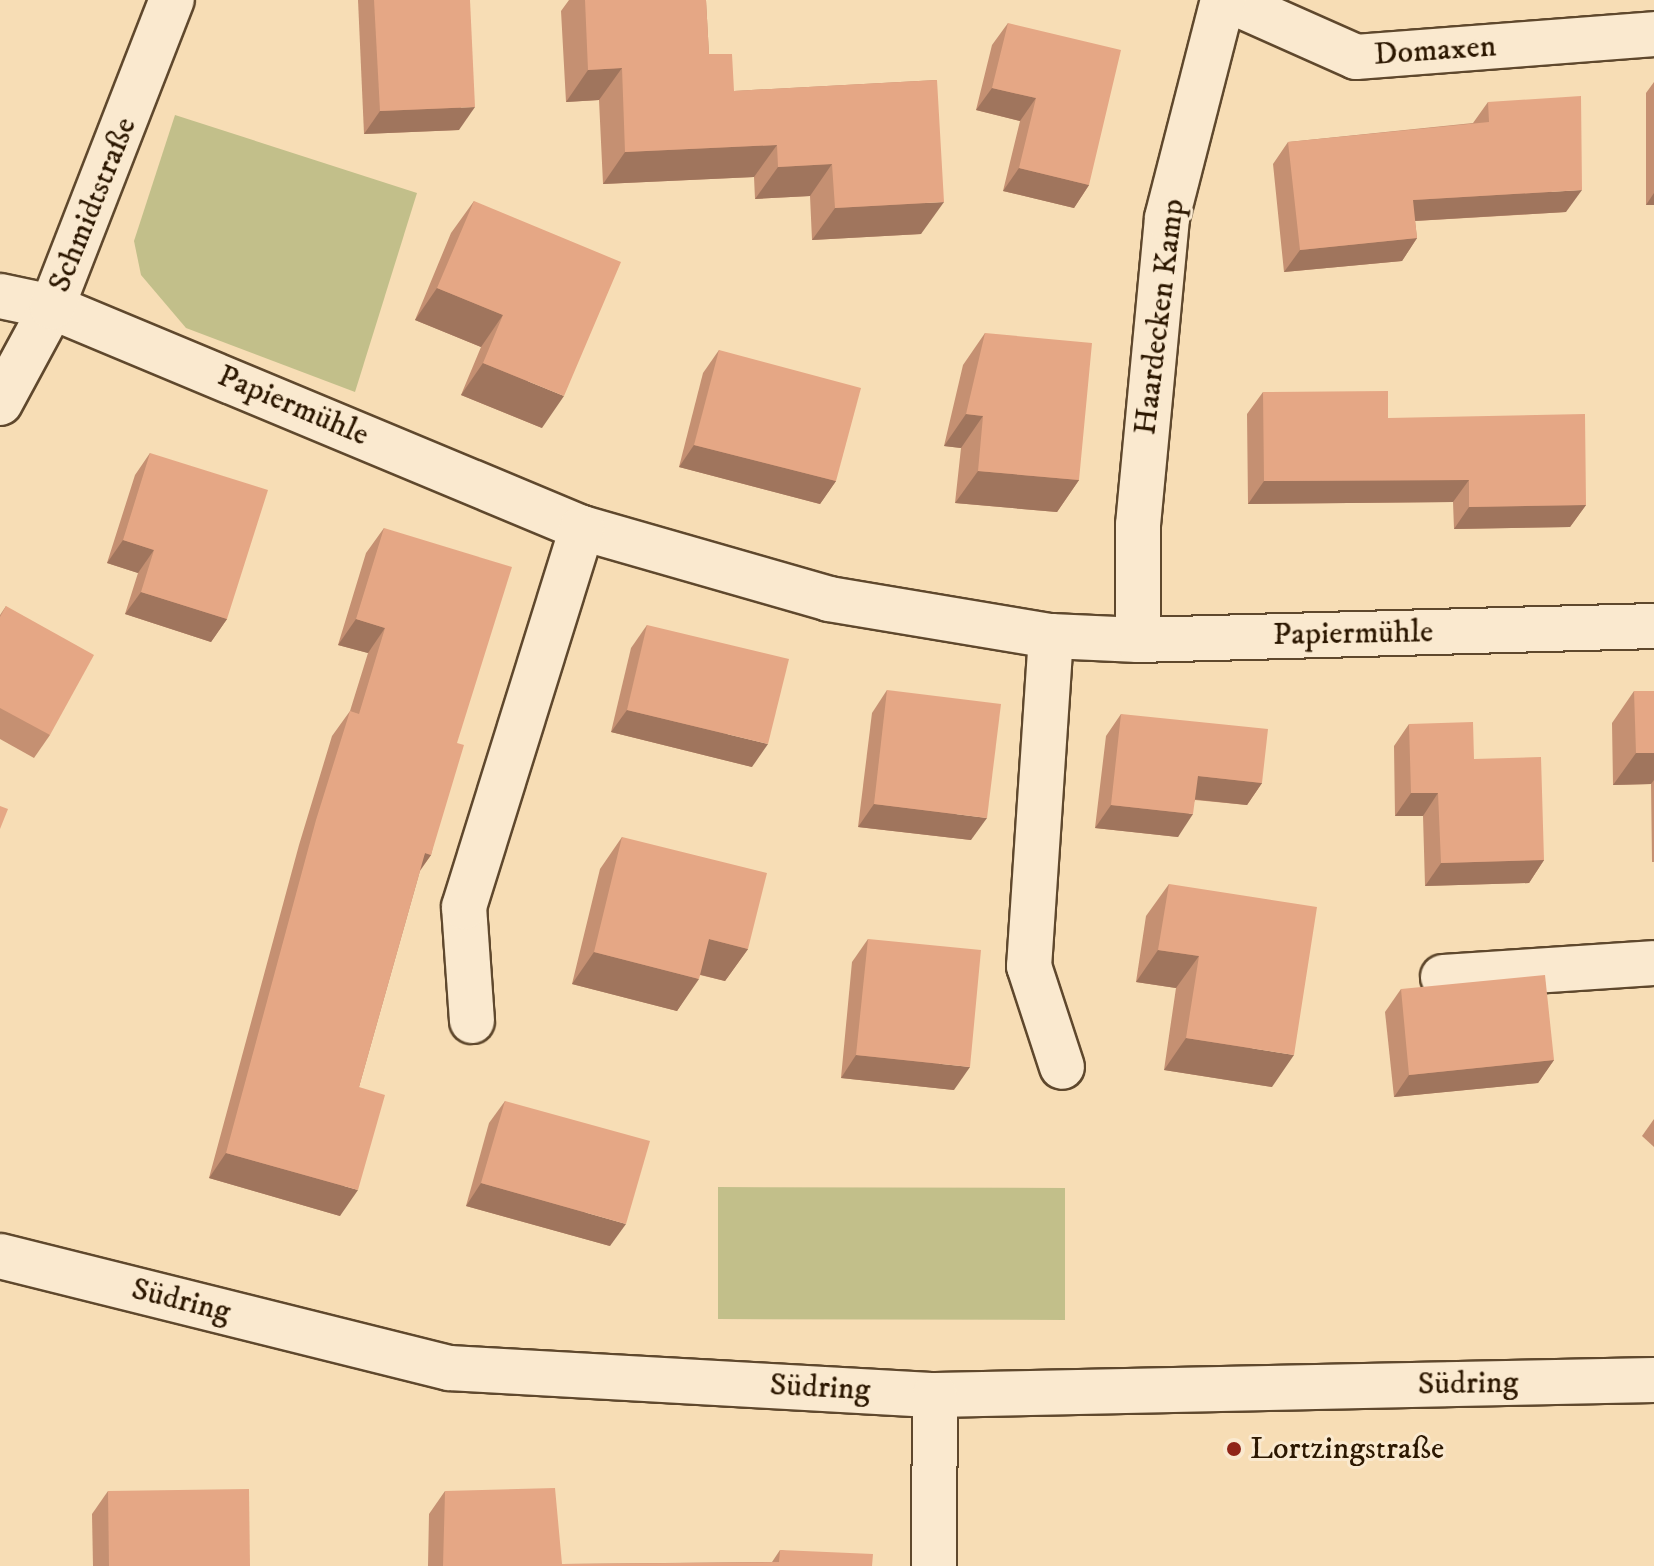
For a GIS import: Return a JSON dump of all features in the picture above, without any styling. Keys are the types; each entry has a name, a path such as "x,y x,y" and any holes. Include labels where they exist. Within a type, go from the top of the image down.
{"street":[{"name":"Schmidtstraße","path":"0,403 52,307 172,0"},
{"name":"Domaxen","path":"1225,0 1356,57 1654,34"},
{"name":"Haardecken Kamp","path":"1138,640 1138,525 1167,218 1225,0"},
{"name":"Papiermühle","path":"0,296 52,307 582,528 829,599 1051,636 1138,640 1654,626"},
{"path":"472,1021 464,907 582,528"},
{"path":"1051,636 1029,966 1062,1067"},
{"path":"1443,977 1654,963"},
{"name":"Südring","path":"0,1256 449,1368 935,1395 1654,1380"},
{"path":"934,1566 935,1395"}],"shaded area":[{"path":"175,115 417,193 355,392 186,328 141,275 134,241"},
{"path":"718,1187 1065,1188 1065,1320 718,1319"}],"building":[{"path":"374,0 470,0 475,107 380,111"},
{"path":"585,0 706,0 709,54 732,54 734,91 937,80 944,202 835,208 832,164 778,167 777,145 625,152 622,68 588,70"},
{"path":"1008,23 1121,50 1089,185 1019,168 1036,98 992,88"},
{"path":"1581,96 1582,190 1413,200 1417,238 1300,250 1288,142 1489,122 1488,102"},
{"path":"474,201 621,262 564,396 483,363 503,315 437,288"},
{"path":"985,333 1092,343 1079,480 978,471 983,416 966,414"},
{"path":"719,350 861,388 836,481 694,445"},
{"path":"1388,391 1388,418 1585,414 1586,505 1469,507 1469,480 1264,481 1263,392"},
{"path":"150,453 268,490 227,619 141,592 154,550 123,540"},
{"path":"384,528 512,567 457,743 464,745 431,855 425,853 359,1087 385,1095 358,1190 226,1153 316,820 350,711 359,714 385,628 356,619"},
{"path":"6,606 94,655 50,735 0,708 0,617"},
{"path":"647,625 789,659 768,744 627,710"},
{"path":"887,690 1001,704 987,818 874,804"},
{"path":"1634,691 1654,691 1654,753 1636,753"},
{"path":"1121,714 1268,729 1262,783 1198,776 1193,814 1111,805"},
{"path":"1473,722 1474,759 1541,757 1544,860 1441,863 1438,793 1411,793 1409,724"},
{"path":"0,806 8,809 0,829"},
{"path":"622,837 767,873 748,949 709,939 699,979 594,952"},
{"path":"1169,884 1317,907 1294,1055 1186,1038 1199,956 1158,950"},
{"path":"868,939 981,950 970,1067 856,1055"},
{"path":"1545,975 1554,1060 1409,1075 1401,989"},
{"path":"505,1101 650,1141 626,1224 481,1183"},
{"path":"555,1488 562,1564 779,1562 780,1550 873,1554 872,1566 443,1566 445,1491"},
{"path":"249,1489 250,1566 109,1566 108,1491"}],"place":[{"name":"Lortzingstraße","path":"1234,1449"}]}
